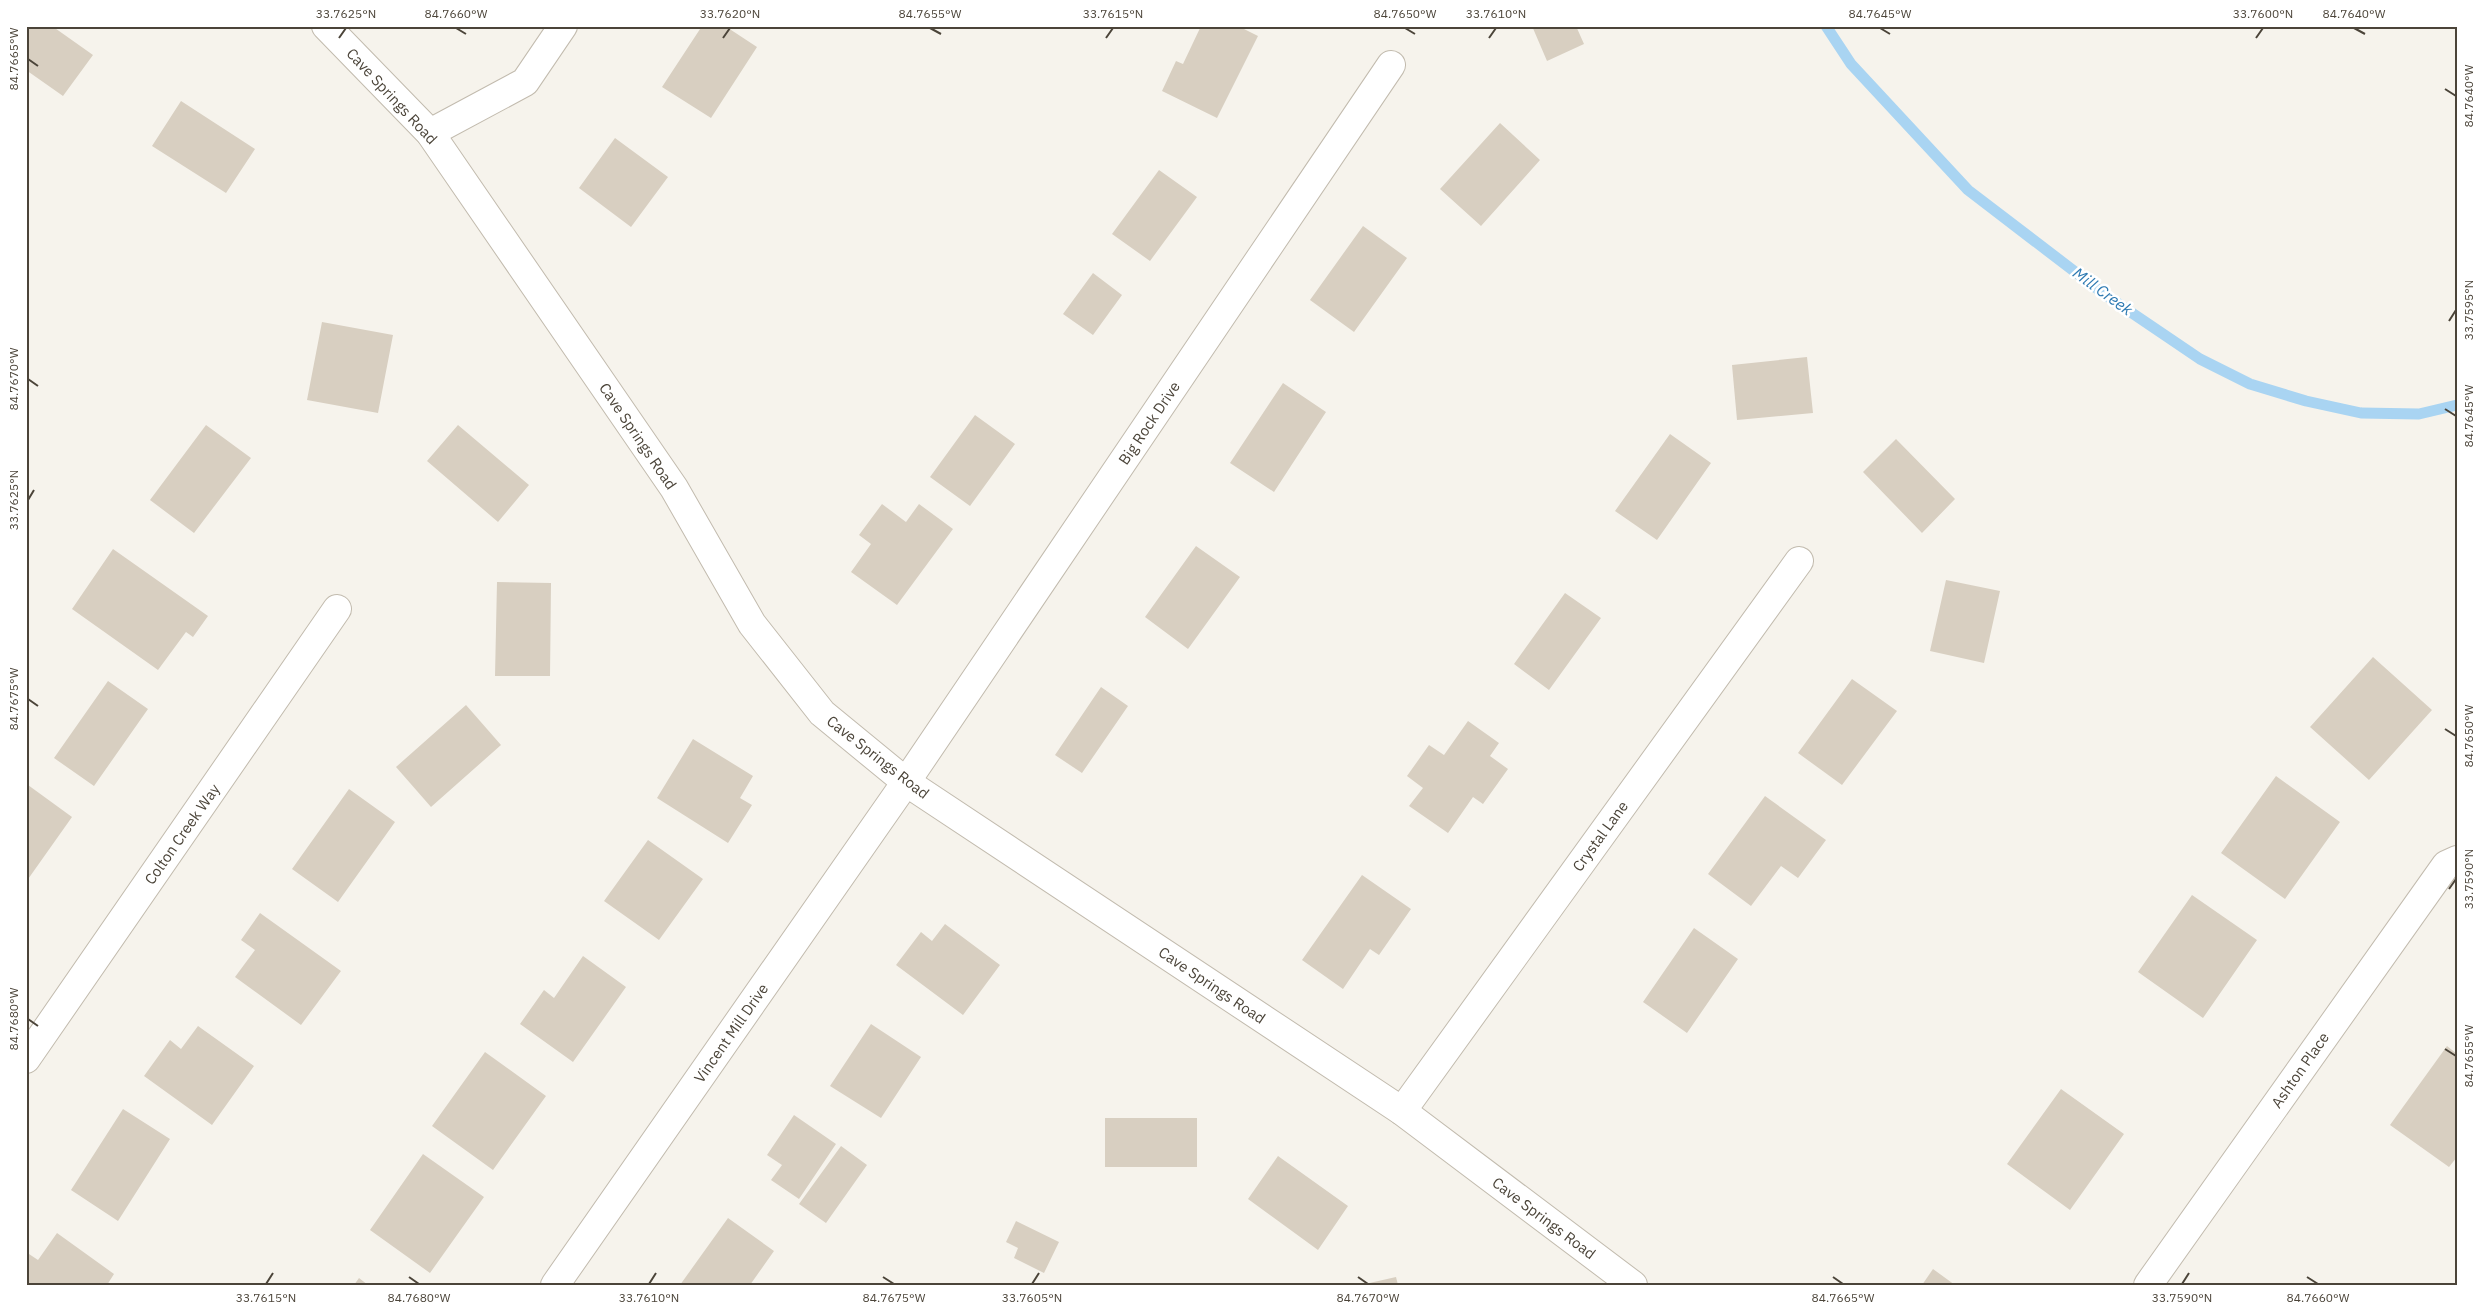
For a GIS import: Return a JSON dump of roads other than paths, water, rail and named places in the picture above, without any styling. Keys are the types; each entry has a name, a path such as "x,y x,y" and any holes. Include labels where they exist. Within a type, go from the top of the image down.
{"street":[{"name":"Cave Springs Road","path":"326,26 430,133 674,488 752,624 822,713 906,782 1402,1111 1633,1285"},
{"path":"430,133 525,82 564,26"},
{"name":"Big Rock Drive","path":"906,782 1391,65"},
{"name":"Crystal Lane","path":"1402,1111 1799,561"},
{"name":"Colton Creek Way","path":"26,1060 337,609"},
{"name":"Vincent Mill Drive","path":"555,1285 906,782"},
{"name":"Ashton Place","path":"2148,1285 2446,865 2457,860"}],"waterway":[{"name":"Mill Creek","path":"1826,26 1851,64 1968,190 2104,294 2200,359 2250,384 2306,401 2361,413 2419,414 2457,405"}]}
